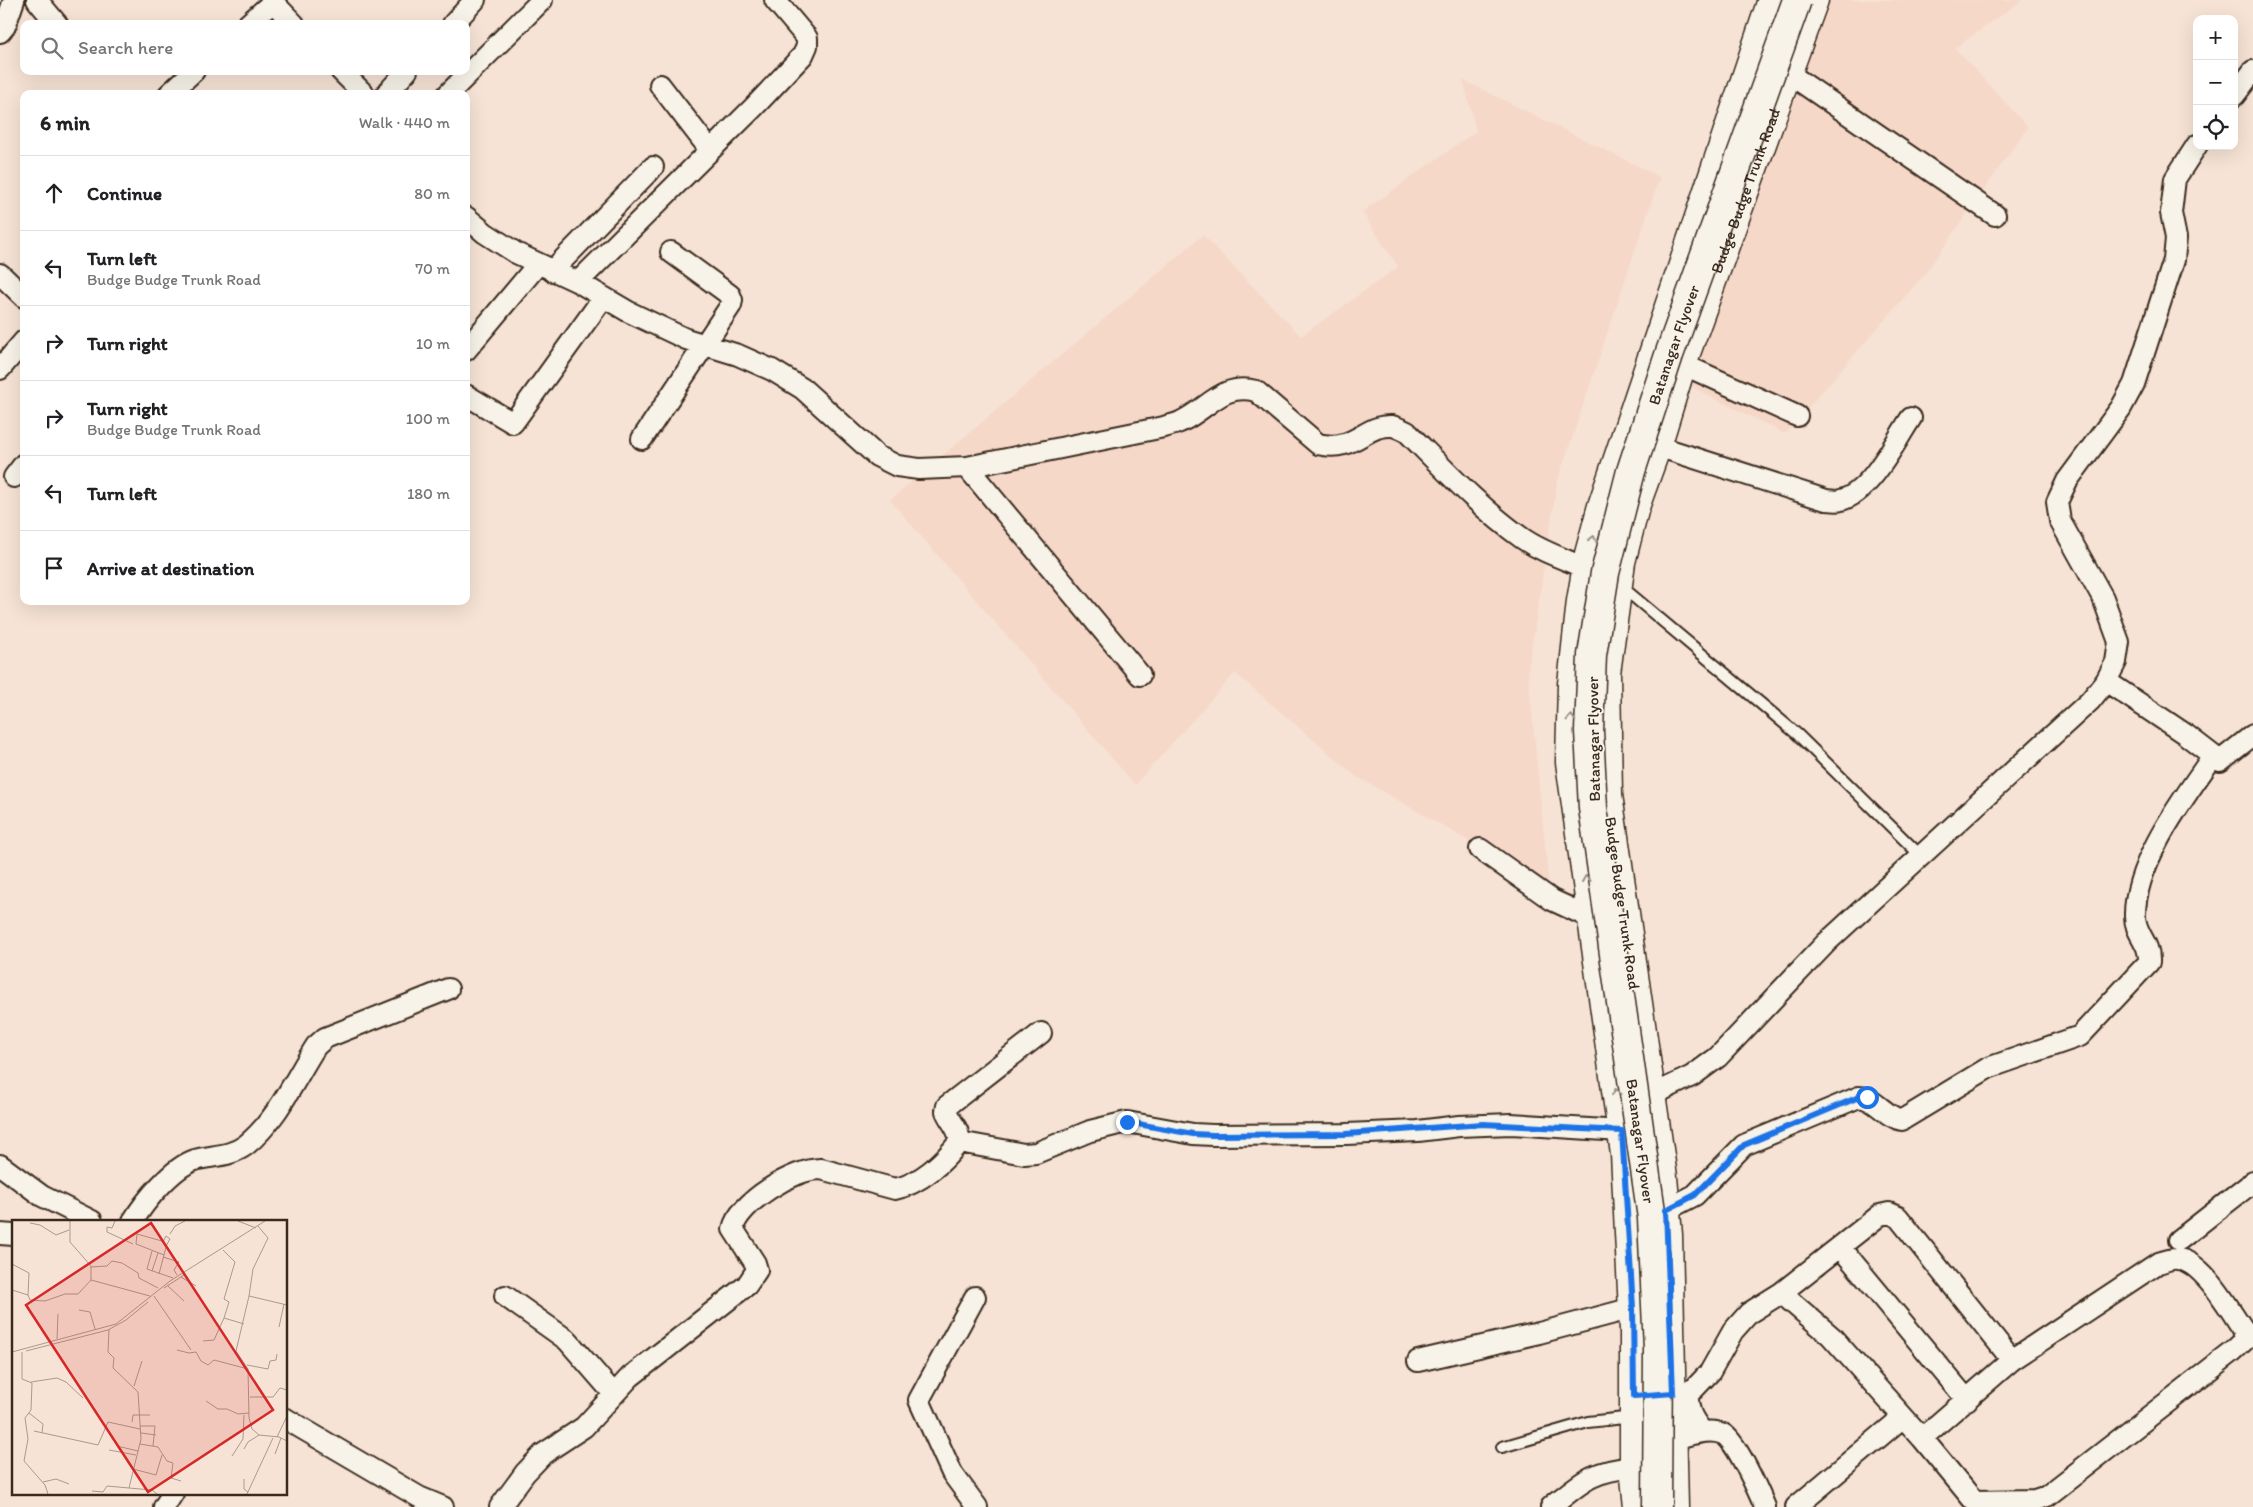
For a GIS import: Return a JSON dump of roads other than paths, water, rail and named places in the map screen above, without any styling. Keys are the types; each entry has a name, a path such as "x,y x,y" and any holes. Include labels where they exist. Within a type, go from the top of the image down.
{"street":[{"path":"0,32 5,26 14,0"},
{"path":"37,0 54,20"},
{"path":"457,20 475,0"},
{"path":"470,72 542,0"},
{"path":"578,282 793,67 808,46 804,32 775,0"},
{"name":"Budge Budge Trunk Road","path":"1638,1507 1634,1467 1633,1308 1622,1131 1570,762 1572,684 1587,568 1602,506 1772,0"},
{"name":"Batanagar Flyover","path":"1658,1507 1658,1349 1652,1218 1593,808 1589,731 1592,655 1605,573 1631,471 1669,354 1797,0"},
{"name":"Budge Budge Trunk Road","path":"1674,1507 1674,1439 1681,1392 1666,1210 1608,796 1606,673 1621,562 1635,507 1657,446 1682,364 1814,0"},
{"path":"252,20 272,1 290,20"},
{"path":"2238,91 2253,71"},
{"path":"1788,73 1995,215"},
{"path":"173,90 190,75"},
{"path":"345,75 360,90"},
{"path":"390,90 403,75"},
{"path":"452,90 467,75"},
{"path":"660,85 710,150"},
{"path":"1650,1096 1692,1076 1718,1057 1826,942 2090,701 2106,681 2116,662 2119,642 2104,598 2060,521 2057,502 2067,481 2121,408 2134,384 2174,260 2176,238 2171,213 2175,179 2193,150"},
{"path":"470,346 545,267 653,167"},
{"path":"470,221 485,233 545,267 578,282 603,298 686,339 738,355 772,370 795,384 877,456 897,466 919,469 966,467 1164,427 1182,421 1226,391 1243,387 1256,391 1318,444 1331,447 1346,445 1376,429 1393,426 1407,432 1480,504 1523,539 1552,556 1587,568 1618,584"},
{"path":"642,439 705,345 732,300 730,295 671,252"},
{"path":"0,274 20,293"},
{"path":"470,397 514,423 603,298"},
{"path":"0,369 20,346"},
{"path":"1682,364 1797,416"},
{"path":"1657,446 1826,500 1839,501 1852,496 1864,486 1911,418"},
{"path":"966,467 1140,675"},
{"path":"2106,681 2185,734 2220,761 2253,736"},
{"path":"1666,1210 1695,1195 1744,1145 1859,1097 1867,1097 1893,1118 1902,1120 1988,1068 2080,1036 2149,962 2150,949 2139,933 2135,918 2136,893 2169,821 2213,756"},
{"path":"1480,849 1552,900 1591,918"},
{"path":"135,1220 158,1189 179,1168 194,1160 230,1154 244,1146 264,1129 275,1115 316,1046 325,1038 448,989"},
{"path":"500,1507 532,1465 543,1454 584,1427 613,1393 652,1358 747,1285 754,1276 756,1263 733,1230 734,1221 742,1211 768,1190 812,1168 888,1188 907,1187 922,1178 959,1142 960,1136 946,1111 947,1106 1041,1033"},
{"path":"959,1142 1024,1154 1036,1153 1090,1130 1127,1122 1193,1134 1213,1135 1346,1134 1492,1124 1622,1131"},
{"path":"0,1165 42,1196 90,1220"},
{"path":"2179,1240 2253,1182"},
{"path":"1703,1432 1690,1415 1681,1392 1693,1390 1702,1382 1733,1331 1749,1313 1781,1293 1841,1248 1880,1215 1890,1213 1898,1217 2012,1360"},
{"path":"1841,1248 1967,1400"},
{"path":"1781,1293 1831,1336 1922,1438 1976,1504 2031,1503 2047,1496 2232,1352 2245,1340 2243,1329 2203,1274 2190,1264 2177,1258 2158,1263 2012,1360 1922,1438"},
{"path":"505,1296 567,1340 613,1393"},
{"path":"975,1297 919,1400 952,1473 977,1507"},
{"path":"1418,1361 1510,1340 1633,1308"},
{"path":"1796,1507 1903,1417"},
{"path":"288,1420 419,1497 443,1507"},
{"path":"1674,1439 1703,1432 1722,1433 1730,1440 1757,1487 1765,1507"},
{"path":"1551,1507 1579,1484 1600,1471 1634,1467"},
{"path":"164,1507 172,1494"}],"lane":[{"path":"1618,584 1798,734 1920,855"},
{"path":"1502,1447 1681,1392"}]}
